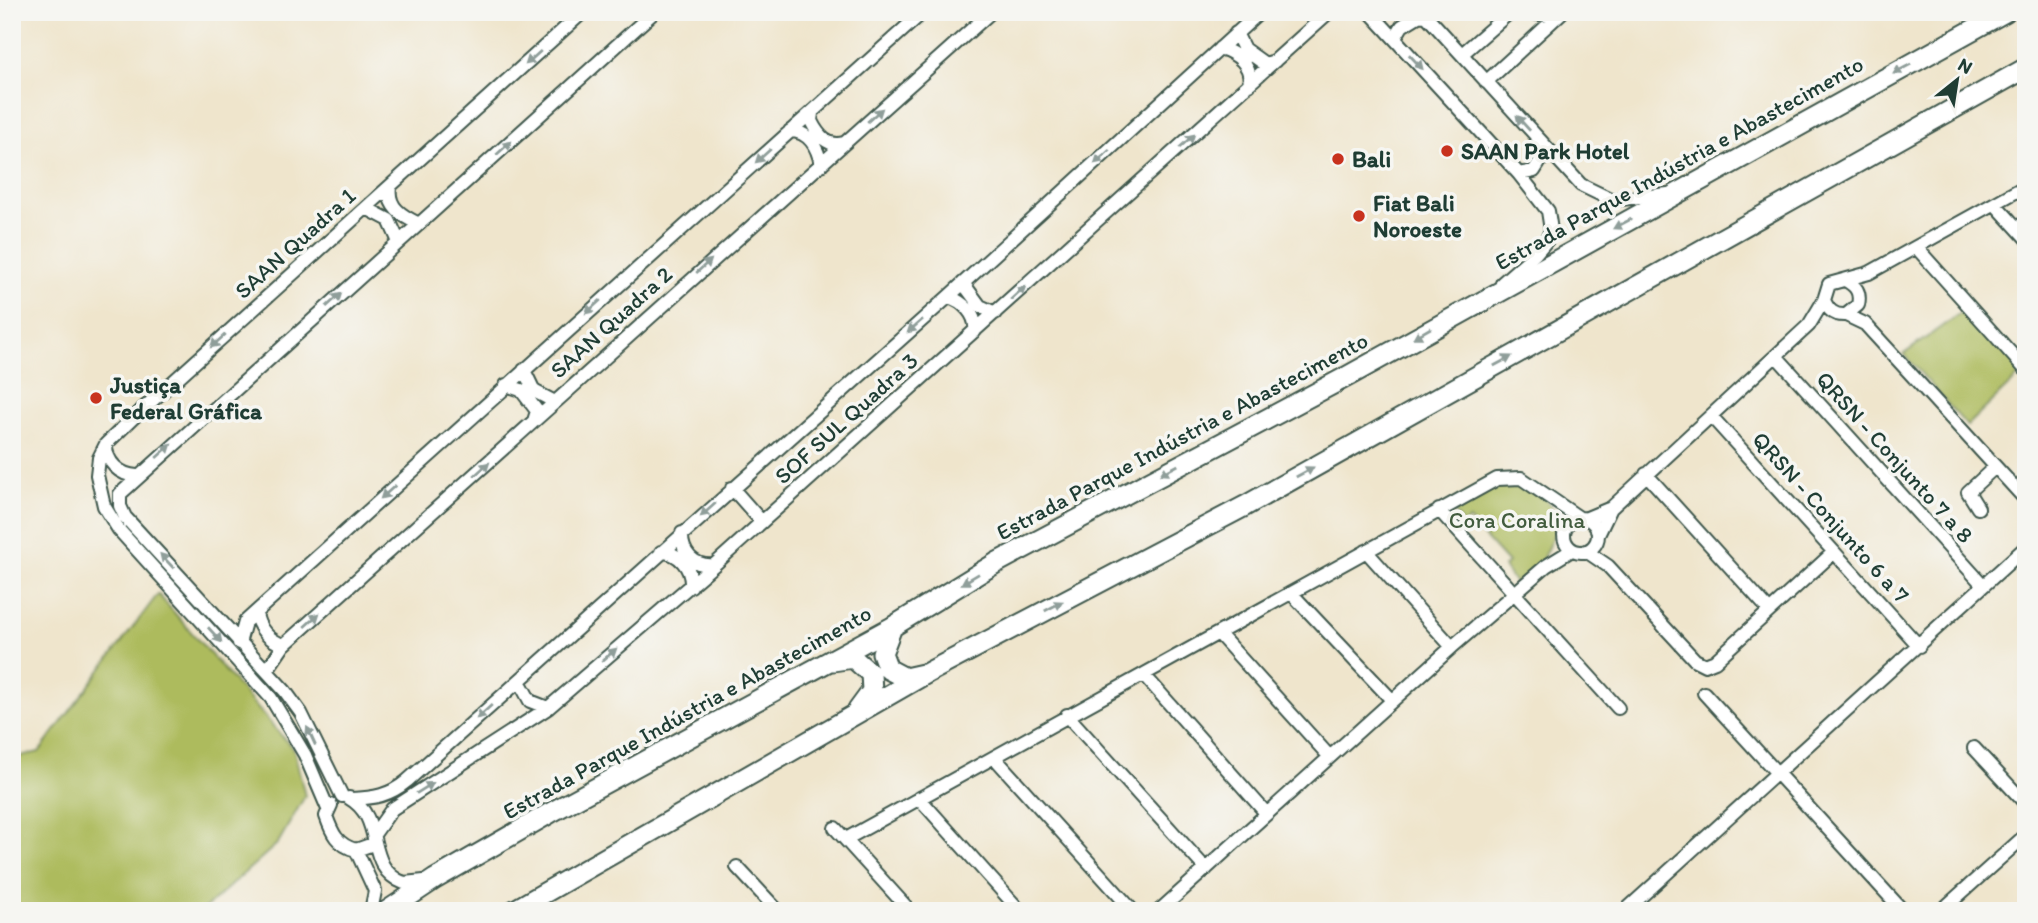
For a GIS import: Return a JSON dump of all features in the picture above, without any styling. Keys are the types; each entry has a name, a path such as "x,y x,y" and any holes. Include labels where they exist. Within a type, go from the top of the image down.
{"highway":[{"name":"Estrada Parque Indústria e Abastecimento","path":"387,911 435,879 822,663 892,627 996,563 1348,376 1482,299 2005,12"},
{"path":"513,911 687,809 806,746 929,672 1245,506 2026,68"},
{"path":"892,627 882,653 888,669 905,678 929,672"},
{"path":"822,663 853,659 871,674 872,691 853,716"}],"street":[{"name":"SAAN Quadra 1","path":"106,444 583,12"},
{"path":"435,879 414,884 399,881 384,868 367,813 347,798 301,713 239,638 125,517 120,506 120,494 654,12"},
{"path":"239,662 239,638 245,622 923,12"},
{"name":"SAAN Quadra 2","path":"267,670 284,645 991,12"},
{"path":"371,911 375,891 356,850 335,838 326,816 335,799 377,798 397,789 948,297 1261,12"},
{"name":"SOF SUL Quadra 3","path":"374,838 392,809 548,708 691,586 1329,12"},
{"path":"1370,12 1519,174 1548,211 1551,230 1535,254 1482,299"},
{"path":"1462,54 1510,12"},
{"path":"1529,12 1559,15"},
{"path":"1395,38 1405,23 1425,14 1547,150 1581,185 1601,197 1622,201 1682,191"},
{"path":"1486,82 1559,15"},
{"path":"1236,33 1252,57 1265,64 1275,61"},
{"path":"1220,48 1230,51 1243,62 1249,71 1249,85"},
{"path":"811,113 811,121 827,142 837,145 844,142"},
{"path":"790,131 798,131 812,142 819,152 821,165"},
{"path":"1519,174 1534,171 1547,150"},
{"path":"1586,551 1598,537 1611,508 1810,325 1824,300 1829,284 1869,272 2026,186"},
{"path":"390,187 393,206 404,217 419,224"},
{"path":"1995,204 2026,238"},
{"path":"366,208 389,220 399,242"},
{"path":"1916,247 2026,370"},
{"path":"1810,325 1841,314 1858,299 1869,272"},
{"path":"1845,280 1854,285 1865,324"},
{"path":"963,283 980,306 995,313"},
{"path":"948,297 956,299 970,312 974,318 975,331"},
{"path":"1824,300 1828,309 1865,324 2026,500"},
{"name":"QRSN - Conjunto 7 a 8","path":"1776,357 1983,585"},
{"path":"524,370 534,391 555,402"},
{"path":"506,385 527,396 537,411 534,421"},
{"name":"QRSN - Conjunto 6 a 7","path":"1711,416 1919,646"},
{"path":"106,444 106,454 115,466 126,475 137,476"},
{"path":"106,444 97,464 98,485 104,506 119,530 271,698 289,727 328,809"},
{"path":"1978,508 1968,492 1995,467"},
{"path":"1646,474 1769,610"},
{"path":"846,839 1067,715 1292,594 1439,510 1505,477 1530,482 1552,502 1596,525 1608,566"},
{"path":"732,488 762,522"},
{"path":"1552,502 1563,534 1572,550"},
{"path":"1546,566 1568,522 1611,508"},
{"path":"1439,510 1618,708"},
{"path":"682,533 681,544 694,560 699,565 714,565"},
{"path":"1625,911 2026,547"},
{"path":"1159,911 1452,647 1546,566 1572,550 1586,551 1608,566 1700,664 1705,665 1715,661 1834,552"},
{"path":"1366,551 1452,647"},
{"path":"660,552 669,552 681,560 689,569 691,586"},
{"path":"1292,594 1392,700"},
{"path":"256,612 256,621 265,633 284,645"},
{"path":"226,624 245,622"},
{"path":"1219,634 1329,756"},
{"path":"1144,674 1266,813"},
{"path":"519,681 530,701 548,708"},
{"path":"1704,694 1779,772 1903,911"},
{"path":"1067,715 1206,869"},
{"path":"1974,748 2026,804"},
{"path":"994,757 1133,911"},
{"path":"919,798 1020,911"},
{"path":"835,828 910,911"},
{"path":"1941,911 2026,835"},
{"path":"356,850 374,838"},
{"path":"737,867 778,911"}],"green space":[{"path":"1967,308 2025,370 1967,426 1904,354"},
{"name":"Cora Coralina","path":"1514,481 1546,499 1551,506 1555,532 1542,560 1516,585 1504,567 1508,563 1469,520 1463,525 1452,509 1492,484"},
{"path":"158,594 294,750 305,796 278,843 202,911 12,911 12,758 39,752"}],"place":[{"name":"SAAN Park Hotel","path":"1447,151"},
{"name":"Bali","path":"1338,159"},
{"name":"Fiat Bali Noroeste","path":"1359,216"},
{"name":"Justiça Federal Gráfica","path":"96,398"}]}
